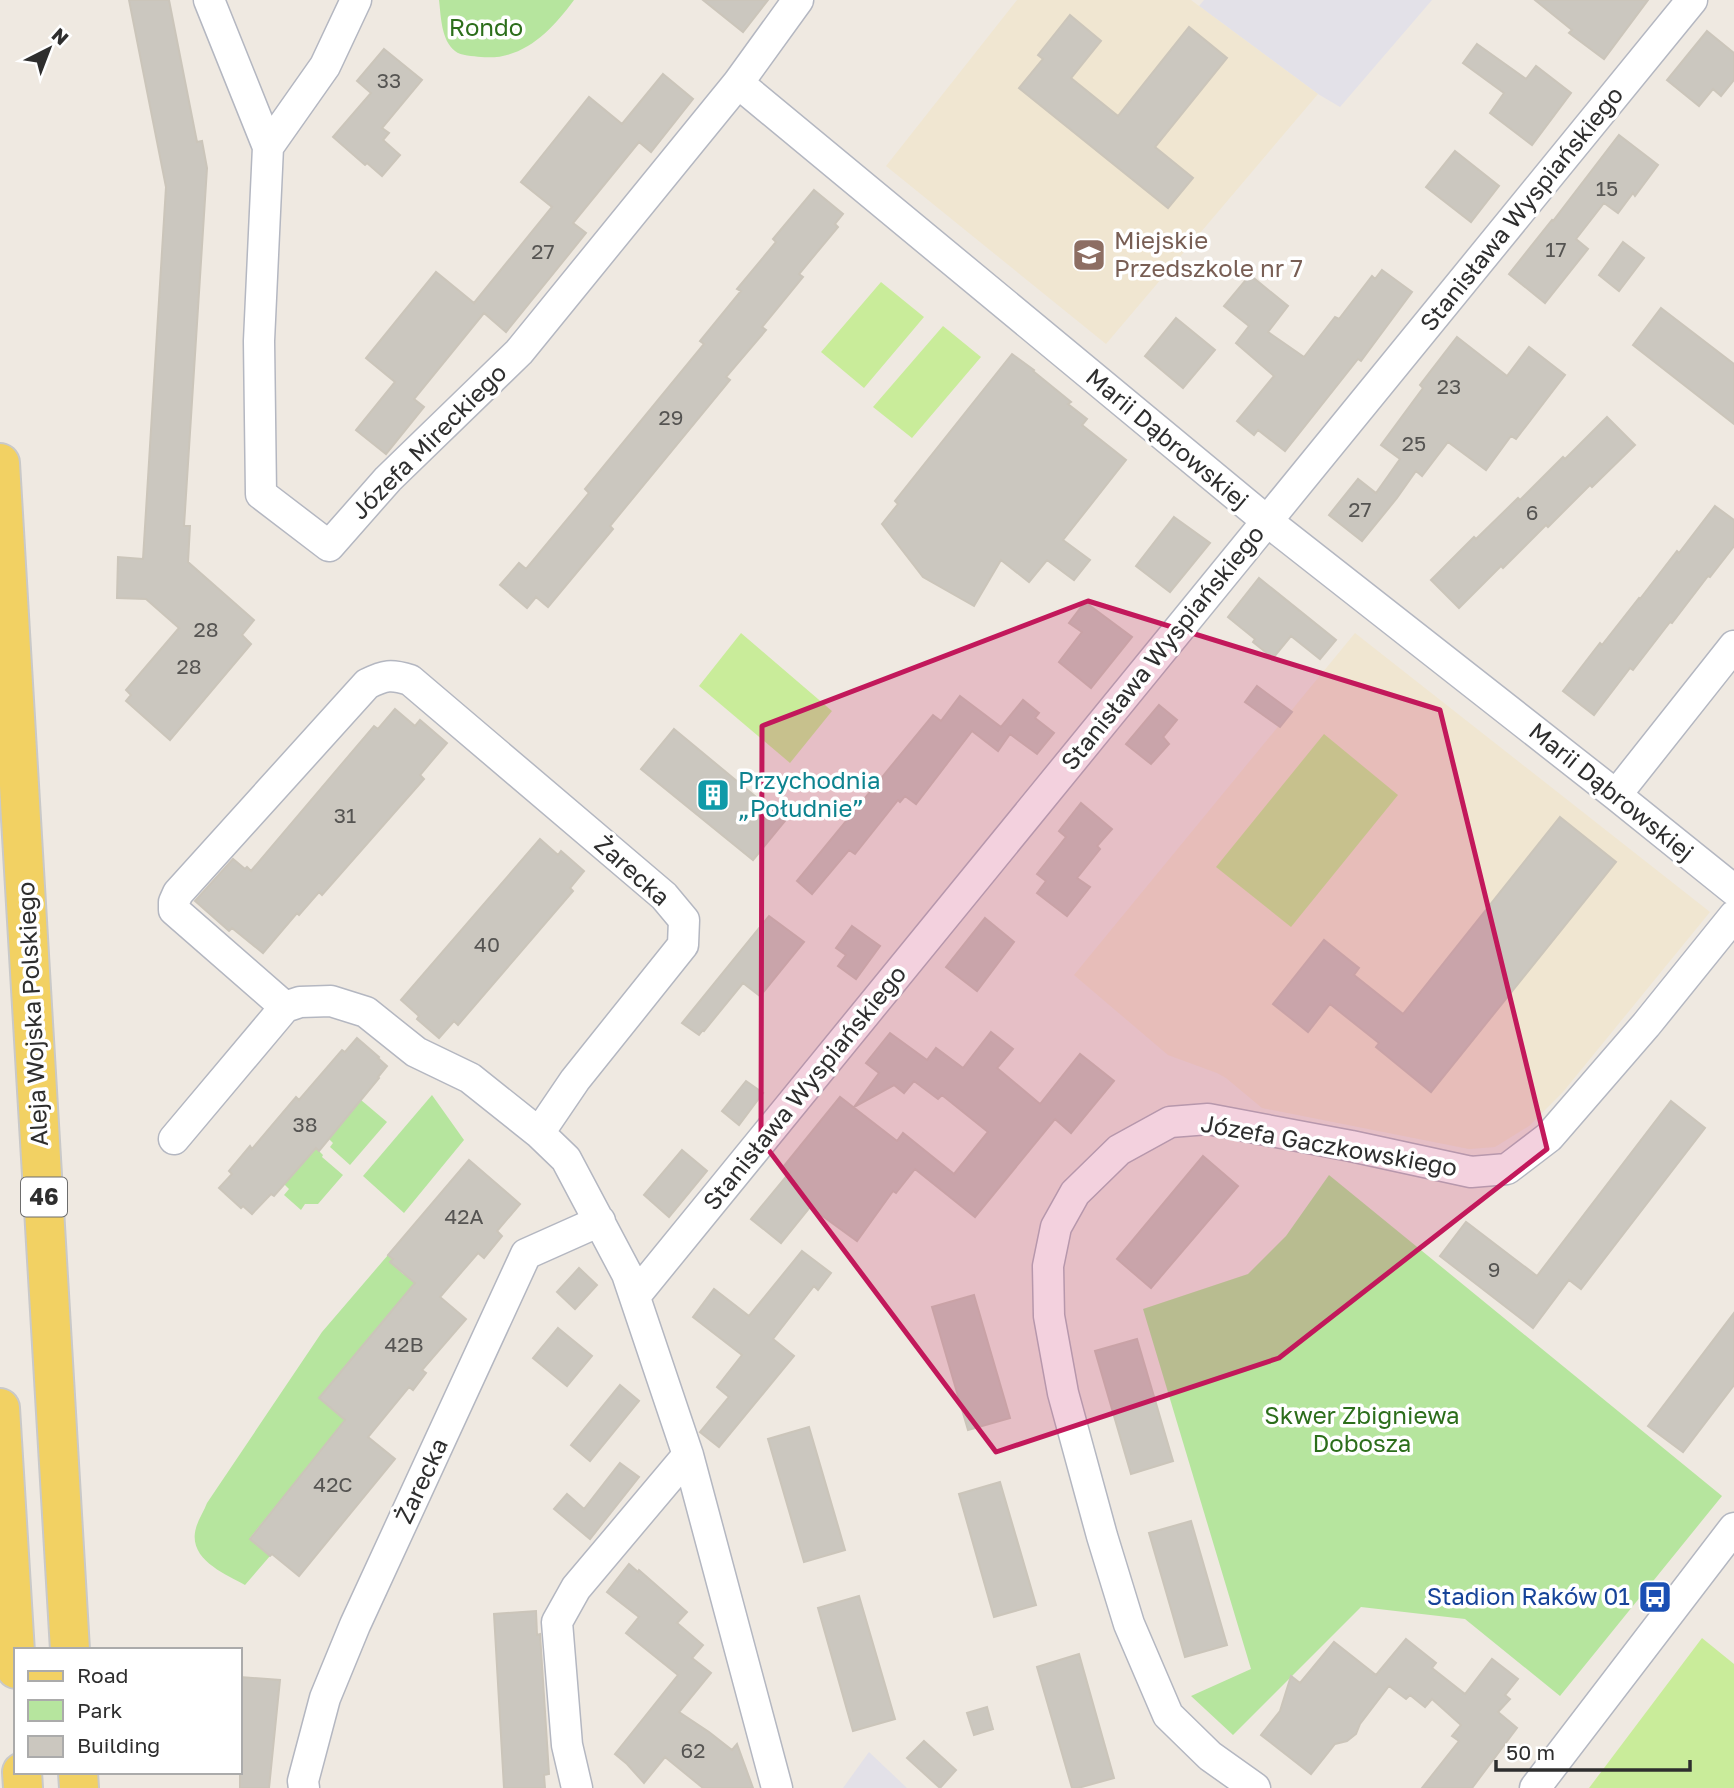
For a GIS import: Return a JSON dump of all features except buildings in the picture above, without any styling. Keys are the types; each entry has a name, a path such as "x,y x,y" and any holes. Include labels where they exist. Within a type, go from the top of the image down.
{"main road":[{"name":"Aleja Wojska Polskiego","path":"0,463 71,1648"},
{"path":"0,1408 15,1648"}],"street":[{"name":"Józefa Mireckiego","path":"209,0 268,147 259,341 261,494 329,546 388,479 519,352 738,83 798,0"},
{"path":"268,147 326,66 356,0"},
{"name":"Stanisława Wyspiańskiego","path":"635,1296 1692,0"},
{"name":"Marii Dąbrowskiej","path":"738,83 1267,521 1734,890"},
{"path":"1616,795 1734,646"},
{"name":"Żarecka","path":"285,1007 174,910 174,902 181,888 367,684 383,676 410,680 664,896 684,920 683,945 575,1080 539,1133"},
{"name":"Józefa Gaczkowskiego","path":"1255,1788 1210,1756 1168,1715 1129,1624 1063,1394 1049,1316 1048,1265 1055,1227 1075,1193 1119,1150 1170,1122 1208,1119 1471,1172 1507,1169 1549,1138 1646,1025 1734,916"},
{"path":"174,1139 285,1007 300,1002 331,1001 366,1012 416,1052 470,1078 566,1158 627,1274 635,1296 688,1455 777,1788"},
{"name":"Żarecka","path":"304,1788 303,1781 326,1698 355,1625 526,1254 600,1221"},
{"path":"577,1788 567,1745 557,1622 576,1588 688,1455"},
{"path":"1535,1788 1734,1528"}],"highlighted area":[{"path":"1088,601 1440,710 1547,1149 1279,1358 996,1452 761,1140 762,726"}],"shaded area":[{"name":"Miejskie Przedszkole nr 7","path":"1017,0 1191,0 1318,94 1106,344 886,166"},
{"path":"1204,0 1432,0 1340,107 1318,94 1199,6"},
{"path":"1355,633 1710,912 1563,1092 1529,1126 1495,1147 1469,1149 1262,1108 1226,1078 1168,1055 1074,975"},
{"path":"869,1752 907,1788 843,1788"}],"green space":[{"name":"Rondo","path":"439,0 574,0 556,23 535,42 510,54 481,57 460,54 450,46 442,27"},
{"path":"881,282 924,317 864,388 821,352"},
{"path":"943,326 981,357 912,438 873,407"},
{"path":"741,633 832,711 790,763 699,686"},
{"path":"1324,734 1398,795 1291,927 1216,867"},
{"path":"432,1095 464,1140 404,1213 363,1176"},
{"path":"361,1100 387,1122 350,1165 330,1147 333,1143 326,1136"},
{"path":"316,1148 322,1157 343,1175 318,1204 305,1204 301,1210 284,1195 289,1189 282,1182"},
{"name":"Skwer Zbigniewa Dobosza","path":"1329,1175 1722,1496 1560,1696 1465,1619 1361,1607 1233,1735 1191,1696 1251,1669 1143,1309 1248,1274 1286,1236"},
{"path":"388,1255 393,1259 390,1262 403,1274 419,1279 320,1398 347,1419 250,1538 270,1556 245,1585 218,1570 202,1557 195,1539 198,1522 207,1503 322,1332"},
{"path":"1702,1638 1734,1664 1734,1788 1589,1788"}],"place":[{"name":"Miejskie Przedszkole nr 7","path":"1089,255"},
{"name":"Przychodnia „Południe”","path":"713,795"},
{"name":"Stadion Raków 01","path":"1655,1597"}]}
